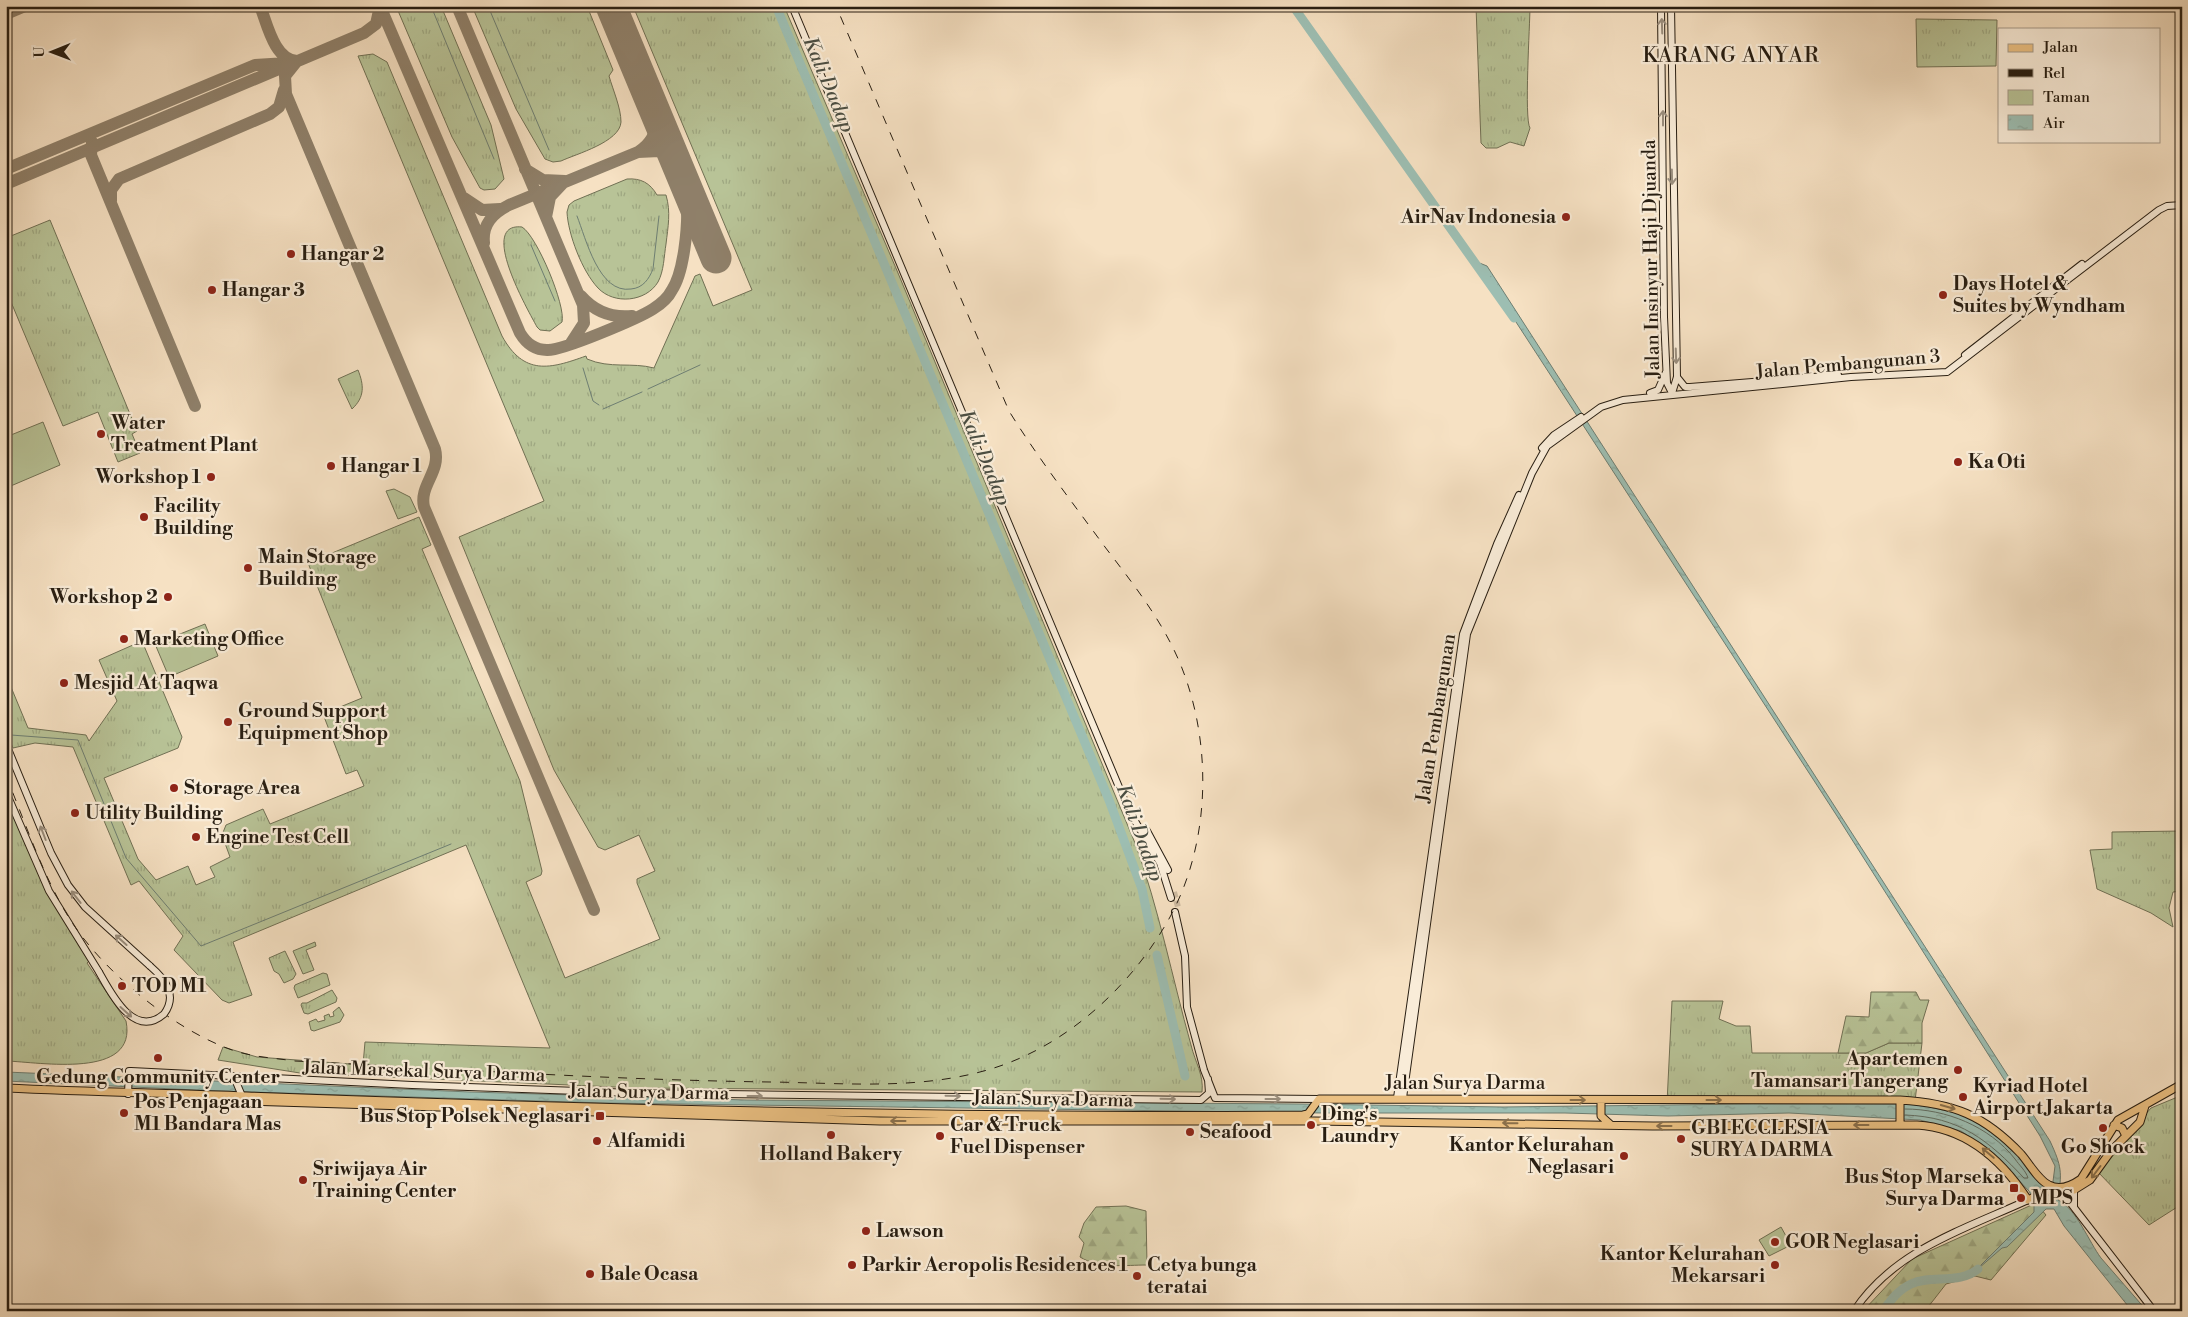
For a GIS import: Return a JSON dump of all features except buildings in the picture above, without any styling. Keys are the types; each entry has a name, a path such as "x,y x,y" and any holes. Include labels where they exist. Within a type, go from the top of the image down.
{"main road":[{"path":"2061,1190 2081,1179 2114,1125 2124,1116 2182,1084"},
{"name":"Jalan Surya Darma","path":"6,1088 242,1094 620,1111 1114,1117 1309,1113"},
{"name":"Jalan Surya Darma","path":"6,1092 1033,1123 1314,1121 1611,1125 1932,1126 1945,1130 1985,1149 2030,1198"},
{"name":"Jalan Surya Darma","path":"1317,1101 1400,1098 1900,1102 1939,1104 1977,1116 2004,1136 2047,1184 2061,1190"},
{"path":"1601,1100 1601,1116 1611,1125"},
{"path":"1314,1121 1309,1113 1317,1101"},
{"path":"1900,1102 1900,1120"},
{"path":"2030,1198 2048,1191 2074,1190 2090,1180 2112,1151 2140,1122 2145,1106"},
{"path":"1590,1124 1601,1116"},
{"path":"1888,1125 1900,1120 1910,1125"},
{"path":"2114,1125 2122,1128 2126,1136"}],"street":[{"path":"792,6 1121,792 1156,846 1173,895"},
{"name":"Jalan Insinyur Haji Djuanda","path":"1661,6 1664,317 1667,383 1672,393"},
{"name":"Jalan Insinyur Haji Djuanda","path":"1671,6 1677,377 1672,393"},
{"path":"1663,135 1672,135"},
{"path":"1663,146 1672,146"},
{"name":"Jalan Pembangunan 3","path":"1672,393 1851,377 1947,372 2133,227 2167,206 2182,203"},
{"name":"Jalan Pembangunan 3","path":"1677,377 1685,387 1690,387 1826,375 1946,369 2064,281"},
{"path":"1664,317 1668,315 1675,318"},
{"name":"Jalan Pembangunan","path":"1400,1098 1463,634 1497,544 1544,443 1618,397 1656,391 1666,372"},
{"name":"Jalan Pembangunan","path":"1587,415 1616,401 1672,393"},
{"path":"6,744 59,870 73,894 92,914 165,980 170,996 166,1010 158,1019 151,1021 140,1020 129,1016 118,1004 49,891 6,792"},
{"path":"1177,909 1185,956 1186,999 1190,1020 1216,1099 1317,1101"},
{"name":"Jalan Marsekal Surya Darma","path":"128,1090 129,1074 542,1091 741,1096 1201,1100 1209,1093 1208,1079"},
{"path":"235,1079 242,1094"},
{"path":"2061,1190 2154,1311"},
{"path":"2074,1190 2074,1207"},
{"path":"1854,1311 1870,1291 1912,1253 2030,1198"}],"green space":[{"path":"396,6 441,6 491,125 504,179 495,189 484,190 480,188 452,137"},
{"path":"472,6 587,6 613,70 609,76 621,122 619,129 613,136 596,146 561,161 553,162 545,159 516,109"},
{"path":"633,6 784,6 898,273 1135,843 1165,943 1200,1074 1202,1092 637,1088 300,1073 218,1060 223,1047 257,1057 363,1065 365,1042 550,1048 466,845 233,942 252,995 229,1003 222,1000 174,950 183,936 139,881 131,885 73,747 35,743 13,748 6,731 6,675 28,728 86,735 89,741 117,701 99,660 142,641 182,737 178,748 104,778 138,859 156,880 188,866 196,885 215,877 210,867 230,857 222,835 226,825 263,809 270,824 364,786 357,770 346,774 323,714 362,698 308,563 419,517 431,545 422,549 520,781 542,871 541,875 526,882 565,978 660,939 637,883 637,879 655,871 639,835 605,850 598,847 554,770 459,537 544,501 358,56 373,54 387,62 502,336 510,349 519,358 539,366 561,364 586,356 587,359 604,364 637,365 654,368 695,276 700,274 713,306 752,290"},
{"path":"1476,6 1530,6 1527,108 1530,128 1524,146 1510,142 1497,148 1486,148 1481,143"},
{"path":"1916,19 1997,20 1996,66 1917,67"},
{"path":"627,179 641,180 648,184 657,195 666,195 669,220 664,263 658,282 646,294 630,299 621,299 605,293 592,281 581,262 573,241 567,212 569,205 574,201"},
{"path":"50,220 137,431 132,434 140,453 118,462 98,412 63,426 6,290 6,238"},
{"path":"522,227 535,243 549,272 560,302 562,322 550,331 540,330 537,327 517,287 505,252 504,238 509,229"},
{"path":"358,370 362,391 359,400 352,409 338,379"},
{"path":"43,422 60,465 6,488 6,437"},
{"path":"394,489 410,497 417,512 398,519 386,491"},
{"path":"205,624 218,656 169,677 155,644"},
{"path":"6,795 54,903 89,961 87,963 126,1021 126,1040 117,1052 102,1060 83,1064 6,1061"},
{"path":"2182,831 2182,891 2173,892 2169,908 2173,927 2151,913 2097,889 2090,850 2112,849 2112,832"},
{"path":"315,942 316,946 306,950 314,970 303,974 293,951"},
{"path":"285,951 296,974 293,979 284,983 279,974 274,971 269,958"},
{"path":"323,973 327,974 330,985 298,998 294,988 295,985"},
{"path":"332,990 337,998 336,1002 308,1014 304,1013 302,1003 307,1003"},
{"path":"1871,992 1916,992 1920,1000 1929,1000 1922,1023 1922,1043 1889,1043 1866,1053 1838,1053 1846,1016 1869,1017"},
{"path":"1672,1001 1723,1001 1719,1019 1736,1026 1750,1026 1752,1053 1866,1053 1889,1043 1922,1043 1915,1101 1816,1105 1667,1103"},
{"path":"339,1007 344,1015 340,1022 314,1031 311,1030 309,1022 316,1019 318,1022 325,1020 324,1016 329,1014 330,1017 334,1016 333,1012"},
{"path":"2180,1096 2182,1204 2149,1225 2097,1171 2151,1108"},
{"path":"2036,1203 2046,1215 1991,1280 1975,1276 1946,1284 1925,1311 1863,1311 1912,1259"},
{"path":"1126,1206 1146,1211 1147,1265 1104,1265 1087,1261 1080,1257 1084,1243 1079,1237 1084,1223 1096,1207"},
{"name":"GOR Neglasari","path":"1781,1227 1791,1245 1769,1256 1759,1240"}],"water":[{"path":"1477,262 1487,266 2050,1141 2060,1170 2058,1200 2071,1210 2101,1258 2147,1311 2132,1311 2064,1226 2054,1209 2046,1209 2007,1247 2002,1248 1971,1275 2034,1212 2034,1201 2029,1191 1993,1153 1961,1131 1920,1120 1789,1113 1668,1116 1565,1113 1323,1113 605,1103 217,1091 6,1081 6,1072 470,1092 747,1100 1503,1107 1916,1104 1970,1116 2007,1141 2042,1185 2052,1189 2055,1166 2040,1136 1837,816"}],"waterway":[{"path":"431,6 494,159"},
{"path":"488,6 549,150"},
{"name":"Kali Dadap","path":"776,6 1109,800 1142,889 1150,928"},
{"path":"1293,6 1514,318"},
{"path":"577,216 595,263 602,274 610,283 620,288 631,289 639,287 645,282 653,269 659,216"},
{"path":"531,245 555,301"},
{"path":"648,389 700,365"},
{"path":"583,368 593,401 599,405"},
{"path":"603,409 642,392"},
{"path":"6,699 10,707 11,735 78,740 126,858 201,946 451,844"},
{"name":"Kali Dadap","path":"1157,955 1185,1076"},
{"path":"1883,1311 1892,1299 1906,1286 1919,1281 1963,1277 1978,1269"}],"taxiway":[{"path":"6,14 25,6"},
{"path":"260,6 272,40 277,48 289,59 297,61"},
{"path":"380,6 520,333 528,343 535,347 543,350 555,349 583,340 645,313 664,301 680,272 686,237 687,205 679,171"},
{"path":"6,184 364,33 376,24 380,6"},
{"path":"457,6 583,305 584,323 571,343"},
{"path":"297,61 285,76 286,94 435,449 435,465 424,492 424,507 594,910"},
{"path":"6,169 255,65 287,63"},
{"path":"111,201 111,190 119,179 270,114 279,107 284,90"},
{"path":"638,152 652,138 656,129 657,118"},
{"path":"92,142 91,155 195,406"},
{"path":"484,243 485,230 490,220 509,205 638,152 659,151 675,160"},
{"path":"525,169 543,180 565,181 550,197 546,217"},
{"path":"464,198 482,210 500,209"},
{"path":"581,296 586,302 604,313 632,316"}],"runway":[{"path":"611,6 716,258"}],"tunnel":[{"path":"1174,892 1178,907"}],"railway":[{"path":"6,776 52,887 71,921 85,941 121,979 164,1014 210,1041 247,1054 295,1061 592,1077 856,1084 913,1083 969,1075 997,1067 1024,1056 1050,1043 1074,1027 1097,1008 1118,988 1155,942 1183,890 1199,832 1202,801 1203,771 1195,711 1180,663 1152,611 1056,480 1009,411 836,6"}],"place":[{"name":"AirNav Indonesia","path":"1566,217"},
{"name":"Hangar 2","path":"291,254"},
{"name":"Hangar 3","path":"212,290"},
{"name":"Days Hotel & Suites by Wyndham","path":"1943,295"},
{"name":"Water Treatment Plant","path":"101,434"},
{"name":"Ka Oti","path":"1958,462"},
{"name":"Hangar 1","path":"331,466"},
{"name":"Workshop 1","path":"211,477"},
{"name":"Facility Building","path":"144,517"},
{"name":"Main Storage Building","path":"248,568"},
{"name":"Workshop 2","path":"168,597"},
{"name":"Marketing Office","path":"124,639"},
{"name":"Mesjid At Taqwa","path":"64,683"},
{"name":"Ground Support Equipment Shop","path":"228,722"},
{"name":"Storage Area","path":"174,788"},
{"name":"Utility Building","path":"75,813"},
{"name":"Engine Test Cell","path":"196,837"},
{"name":"TOD M1","path":"122,986"},
{"name":"Gedung Community Center","path":"158,1058"},
{"name":"Apartemen Tamansari Tangerang","path":"1958,1070"},
{"name":"Kyriad Hotel Airport Jakarta","path":"1963,1097"},
{"name":"Pos Penjagaan M1 Bandara Mas","path":"124,1113"},
{"name":"Bus Stop Polsek Neglasari","path":"600,1116"},
{"name":"Ding's Laundry","path":"1311,1125"},
{"name":"Go Shock","path":"2103,1128"},
{"name":"Seafood","path":"1190,1132"},
{"name":"Holland Bakery","path":"831,1135"},
{"name":"Car & Truck Fuel Dispenser","path":"940,1136"},
{"name":"GBI ECCLESIA SURYA DARMA","path":"1681,1139"},
{"name":"Alfamidi","path":"597,1141"},
{"name":"Kantor Kelurahan Neglasari","path":"1624,1156"},
{"name":"Sriwijaya Air Training Center","path":"303,1180"},
{"name":"Bus Stop Marseka Surya Darma","path":"2014,1188"},
{"name":"MPS","path":"2021,1198"},
{"name":"Lawson","path":"866,1231"},
{"name":"GOR Neglasari","path":"1775,1242"},
{"name":"Parkir Aeropolis Residences 1","path":"852,1265"},
{"name":"Kantor Kelurahan Mekarsari","path":"1775,1265"},
{"name":"Bale Ocasa","path":"590,1274"},
{"name":"Cetya bunga teratai","path":"1137,1276"}],"district":[{"name":"KARANG ANYAR","path":"1731,56"}]}
